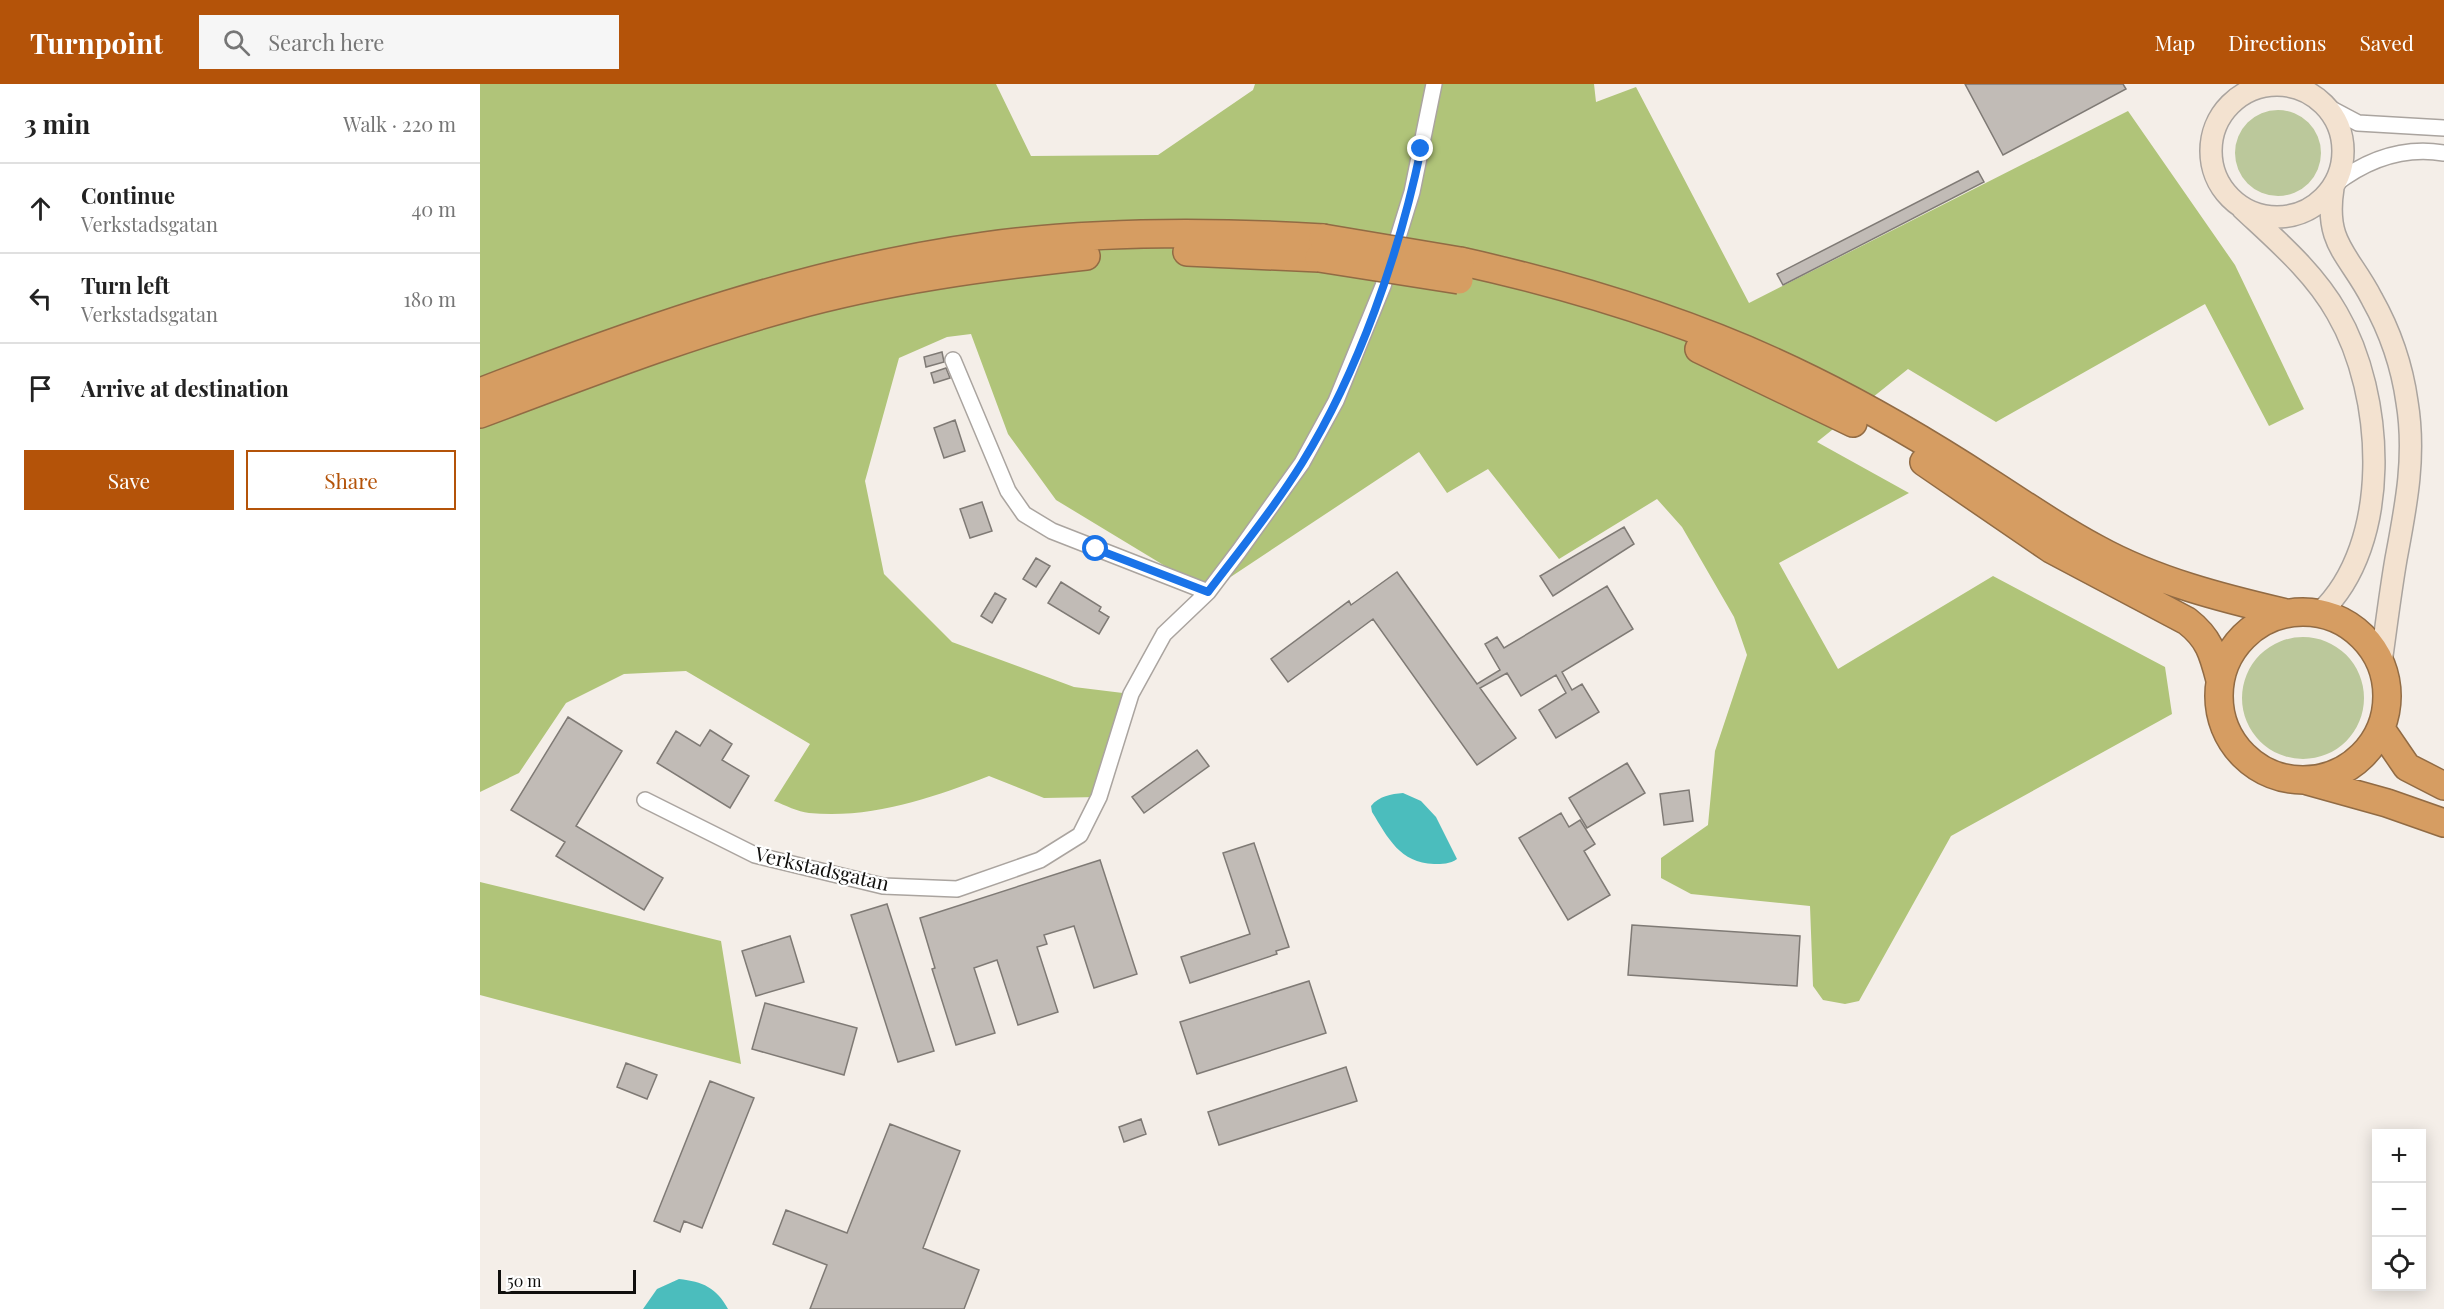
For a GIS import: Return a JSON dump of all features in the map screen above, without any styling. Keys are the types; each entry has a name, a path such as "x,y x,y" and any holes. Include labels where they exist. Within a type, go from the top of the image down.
{"highway":[{"path":"480,392 613,340 787,288 896,262 985,246 1117,236 1232,232 1459,270 1545,280 1654,313 1746,349 1813,380 1919,438 2099,550 2138,568 2230,600 2286,613 2320,613 2350,626 2373,649 2380,663 2387,694 2381,729 2363,756 2350,766 2320,779 2304,780"},
{"path":"480,414 659,348 790,306 927,275 1120,253 1321,248"},
{"path":"1459,270 1635,325 1700,349 1809,400 1922,461 2051,549 2187,621 2202,633 2214,655 2220,680"},
{"path":"2286,613 2256,626 2243,637 2226,663 2220,680 2219,695 2223,720 2233,743 2243,755 2271,774 2304,780 2387,803 2444,823"},
{"path":"2381,729 2407,766 2444,786"}],"main road":[{"path":"2307,84 2338,124 2343,143 2342,167 2333,187 2329,219 2332,233 2383,319 2400,369 2410,427 2409,494 2380,663"},
{"path":"2320,613 2338,596 2350,575 2364,532 2374,464 2368,396 2357,354 2328,297 2282,246 2226,192 2212,163 2215,129 2231,94 2273,85 2298,88 2323,103"},
{"path":"2242,208 2269,217 2296,215 2313,207 2333,187"}],"street":[{"name":"Verkstadsgatan","path":"645,800 755,855 884,886 957,889 1040,860 1080,835 1100,797 1131,694 1164,634 1208,592 1302,463 1336,400 1386,275 1412,192 1434,84"},
{"path":"2323,103 2358,123 2444,128"},
{"path":"2333,187 2353,170 2384,157 2418,152 2444,153"},
{"path":"953,360 1008,491 1024,514 1052,531 1208,592"}],"green space":[{"path":"480,84 996,84 1031,156 1158,155 1253,90 1255,84 1594,84 1596,102 1636,87 1749,303 2128,111 2235,265 2304,409 2269,426 2205,304 1996,422 1908,369 1817,442 1909,493 1779,563 1838,669 1993,576 2165,667 2172,714 1951,836 1859,1001 1845,1004 1823,1000 1813,986 1810,906 1691,894 1661,878 1661,858 1708,825 1715,751 1747,655 1734,617 1682,527 1657,499 1559,559 1488,469 1447,493 1419,452 1208,592 1056,500 1008,434 971,334 947,337 899,358 865,481 884,574 952,642 1074,687 1131,694 1099,797 1044,798 989,776 923,799 879,810 833,814 800,811 774,801 810,744 686,671 624,674 566,703 519,773 480,792"},
{"path":"2278,110 2295,113 2309,122 2318,136 2321,153 2318,170 2309,184 2295,193 2278,196 2261,193 2247,184 2238,170 2235,153 2238,136 2247,122 2261,113"},
{"path":"2303,637 2327,641 2346,655 2360,674 2364,698 2360,722 2346,741 2327,755 2303,759 2279,755 2260,741 2246,722 2242,698 2246,674 2260,655 2279,641"},
{"path":"480,882 721,941 741,1064 480,995"}],"water":[{"path":"1403,793 1421,801 1436,817 1457,859 1443,864 1422,863 1404,854 1390,840 1372,812 1371,806 1381,798"},
{"path":"679,1279 708,1287 719,1295 728,1309 643,1309 657,1289"}],"building":[{"path":"1965,84 2123,84 2126,89 2003,155"},
{"path":"1978,171 1984,182 1783,285 1777,274"},
{"path":"942,352 944,362 926,367 924,357"},
{"path":"946,368 950,378 934,383 931,373"},
{"path":"955,420 965,451 944,458 934,428"},
{"path":"982,502 992,531 970,538 960,509"},
{"path":"1624,527 1634,544 1553,596 1540,576"},
{"path":"1036,558 1050,566 1036,587 1023,579"},
{"path":"1397,572 1477,684 1500,670 1485,644 1497,637 1504,648 1607,586 1633,629 1562,672 1572,690 1582,684 1599,712 1556,738 1539,710 1566,693 1556,675 1521,696 1507,673 1480,688 1516,738 1477,765 1373,619 1288,682 1271,659 1349,601 1351,605"},
{"path":"1061,582 1101,607 1099,611 1109,617 1099,634 1048,603"},
{"path":"995,593 1006,599 992,623 981,616"},
{"path":"568,717 622,751 576,826 663,878 644,910 556,856 565,842 511,810"},
{"path":"710,730 732,744 722,760 749,776 730,808 657,763 676,731 700,746"},
{"path":"1197,750 1209,766 1144,813 1132,797"},
{"path":"1627,763 1645,793 1587,828 1569,798"},
{"path":"1689,790 1693,821 1664,825 1660,794"},
{"path":"1561,813 1569,827 1580,820 1595,844 1584,851 1610,895 1568,920 1519,838"},
{"path":"1254,843 1289,947 1276,951 1277,954 1190,983 1181,957 1250,934 1223,853"},
{"path":"1100,860 1137,974 1094,988 1074,926 1044,935 1047,944 1037,947 1058,1012 1018,1025 997,960 974,968 995,1033 956,1045 932,969 935,968 920,918"},
{"path":"887,904 934,1051 898,1062 851,915"},
{"path":"1632,925 1800,936 1797,986 1628,975"},
{"path":"790,936 804,982 756,996 742,951"},
{"path":"1309,981 1326,1033 1197,1074 1180,1022"},
{"path":"765,1003 857,1028 844,1075 752,1049"},
{"path":"626,1063 657,1075 647,1099 617,1087"},
{"path":"1346,1067 1357,1101 1219,1145 1208,1112"},
{"path":"710,1081 754,1098 702,1228 684,1221 680,1232 654,1221"},
{"path":"1141,1119 1146,1134 1124,1142 1119,1127"},
{"path":"890,1124 960,1151 923,1248 979,1270 964,1309 810,1309 827,1265 773,1244 786,1210 847,1233"}],"route":[{"path":"1096,549 1208,592 1302,463 1336,400 1383,286 1412,192 1421,149"}]}
